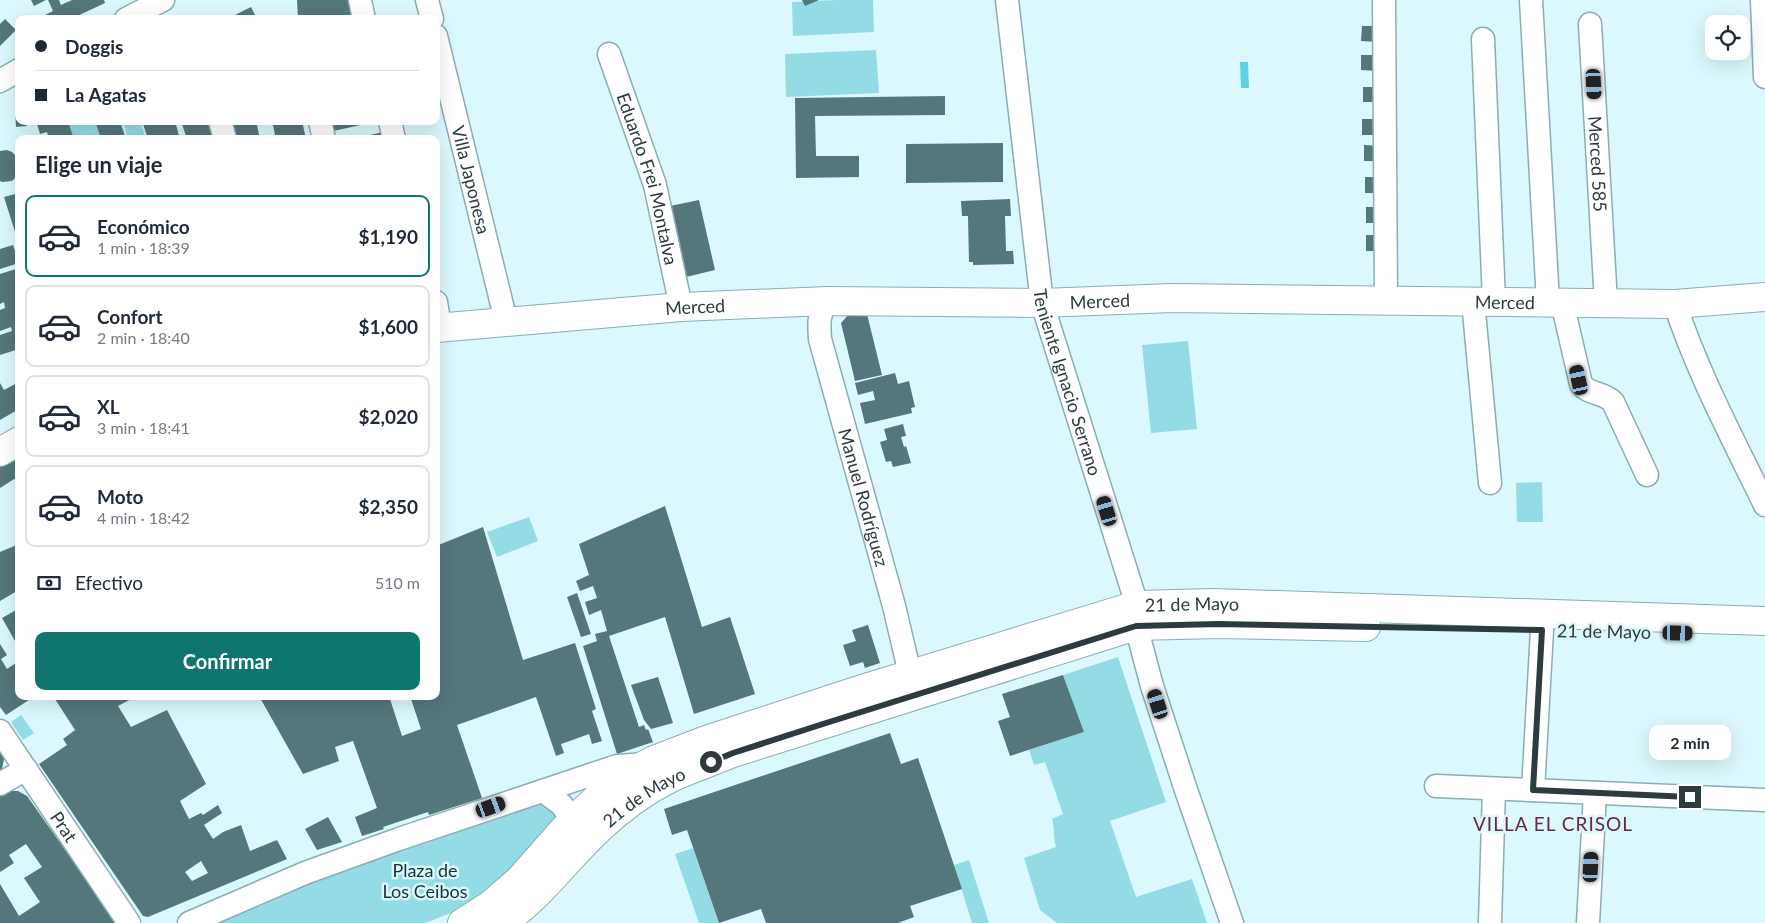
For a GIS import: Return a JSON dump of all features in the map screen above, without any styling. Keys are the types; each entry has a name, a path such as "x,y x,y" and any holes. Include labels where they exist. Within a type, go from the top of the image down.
{"main road":[{"name":"Merced","path":"440,319 506,321 681,307 826,301 1042,304 1172,298 1675,304 1765,297"},
{"path":"0,452 15,443"},
{"name":"21 de Mayo","path":"462,923 490,905 513,886 572,821 600,795 646,764 706,740 913,684 1136,616 1214,603 1765,621"},
{"name":"21 de Mayo","path":"1136,616 1218,624 1765,635"},
{"name":"21 de Mayo","path":"502,923 540,892 598,830 622,809 654,788 670,779 733,753 913,684"}],"street":[{"path":"134,15 163,0"},
{"path":"360,0 363,15"},
{"path":"428,0 431,15"},
{"name":"Teniente Ignacio Serrano","path":"1007,0 1042,304 1136,616 1155,696 1232,923"},
{"path":"1384,0 1386,300"},
{"path":"1531,0 1555,302 1580,384 1585,389 1606,396 1613,402 1647,475"},
{"path":"1763,14 1765,77"},
{"name":"Merced 585","path":"1590,24 1606,303"},
{"path":"1483,39 1484,301 1490,483"},
{"name":"Villa Japonesa","path":"440,52 506,321"},
{"name":"Eduardo Frei Montalva","path":"609,54 654,185 681,307"},
{"path":"0,81 15,72"},
{"name":"Manuel Rodríguez","path":"826,301 819,319 820,339 913,684"},
{"path":"1675,304 1684,334 1698,367 1765,505"},
{"path":"1533,790 1542,630"},
{"name":"Prat","path":"0,731 129,923"},
{"name":"21 de Mayo","path":"188,923 305,873 399,839 617,766 646,764"},
{"path":"0,784 26,769"},
{"path":"1436,786 1765,800"},
{"path":"1490,923 1494,789"},
{"path":"543,790 562,804 572,821"},
{"path":"1588,923 1595,793"}],"green space":[{"path":"873,0 874,32 793,36 792,2"},
{"path":"876,50 879,93 786,97 785,54"},
{"path":"69,125 96,125 100,135 73,135"},
{"path":"124,125 141,125 145,135 127,135"},
{"path":"1188,341 1197,429 1151,433 1142,345"},
{"path":"1542,482 1543,522 1517,522 1516,483"},
{"path":"529,517 538,541 497,557 487,532"},
{"path":"1118,657 1166,802 1110,821 1136,897 1192,879 1207,923 1057,923 1040,910 1024,858 1056,847 1052,819 1063,814 1045,762 1034,765 1029,750 1084,732 1063,675"},
{"path":"21,715 34,733 23,740 11,722"},
{"name":"Plaza de Los Ceibos","path":"544,800 562,819 495,887 456,911 425,923 202,923 289,885"},
{"path":"693,848 719,923 699,923 675,854"},
{"path":"969,860 989,923 972,923 954,865"}],"shaded area":[{"path":"1240,62 1248,62 1249,88 1241,88"}],"building":[{"path":"31,0 46,0 34,6"},
{"path":"48,0 59,0 61,5 72,0 104,0 105,3 80,15 45,15 53,11"},
{"path":"297,0 351,0 352,15 298,15"},
{"path":"802,0 819,0 805,6"},
{"path":"251,7 255,15 235,15"},
{"path":"5,19 15,31 0,46 0,24"},
{"path":"1362,26 1378,26 1378,42 1361,41"},
{"path":"1361,55 1378,55 1377,71 1361,70"},
{"path":"1363,87 1380,87 1380,102 1363,102"},
{"path":"945,96 945,115 815,116 816,156 859,156 859,177 796,178 795,98"},
{"path":"1362,119 1379,119 1379,135 1362,135"},
{"path":"16,125 27,126 16,127"},
{"path":"37,125 69,125 73,135 48,135 47,132 40,134"},
{"path":"96,125 121,125 125,135 100,135"},
{"path":"143,125 176,125 179,135 147,135"},
{"path":"182,125 208,125 212,135 186,135"},
{"path":"227,125 257,125 259,135 229,135"},
{"path":"273,125 303,125 305,135 275,135"},
{"path":"327,125 360,125 329,132"},
{"path":"383,132 383,135 370,135"},
{"path":"1003,143 1003,182 906,183 906,144"},
{"path":"1364,145 1381,146 1381,161 1364,161"},
{"path":"7,150 15,155 15,178 12,181 0,181 0,151"},
{"path":"1365,177 1382,177 1382,193 1365,193"},
{"path":"15,194 15,232 4,197"},
{"path":"1010,199 1011,216 1005,216 1006,251 1013,251 1014,264 973,265 973,262 969,262 968,216 962,216 961,201"},
{"path":"699,200 715,270 686,277 670,206"},
{"path":"1366,207 1383,207 1383,223 1366,223"},
{"path":"1366,235 1383,235 1383,251 1366,251"},
{"path":"13,245 15,264 0,269 0,249"},
{"path":"15,269 15,350 0,355 0,335 12,331 11,327 0,331 0,310 5,308 4,302 0,304 0,274"},
{"path":"849,314 867,314 882,375 855,381 841,323"},
{"path":"895,373 898,384 909,381 915,407 911,408 912,413 865,424 860,403 875,400 873,391 858,395 855,383"},
{"path":"0,383 4,390 15,384 15,411 0,420"},
{"path":"903,424 906,436 901,437 911,463 893,467 891,461 886,462 880,442 887,440 884,429"},
{"path":"15,458 15,479 0,488 0,467"},
{"path":"665,506 702,627 730,617 755,694 694,714 665,617 609,636 639,727 644,725 646,730 648,729 653,742 617,754 583,646 597,641 595,634 607,631 601,610 589,615 585,602 597,598 593,586 580,591 576,581 589,575 579,544"},
{"path":"483,527 523,660 575,643 596,709 592,711 602,741 592,744 589,734 561,744 564,753 556,756 536,697 457,725 482,798 429,815 428,812 362,836 355,817 377,808 353,741 335,747 339,761 303,774 261,700 390,700 402,736 421,729 411,700 440,700 440,544"},
{"path":"15,546 15,592 0,601 0,552"},
{"path":"577,593 591,634 581,637 567,597"},
{"path":"15,611 15,641 2,618"},
{"path":"868,625 880,663 865,668 863,662 850,666 843,645 856,641 852,630"},
{"path":"0,644 7,655 1,659 7,669 15,664 15,700 29,700 6,715 0,707"},
{"path":"1063,675 1084,732 1010,756 998,721 1010,717 1002,694"},
{"path":"658,677 673,723 651,729 644,720 631,685"},
{"path":"56,700 129,700 118,706 131,727 167,710 206,784 180,801 189,819 201,813 203,815 218,805 222,813 204,825 213,839 223,832 241,825 250,851 277,840 287,859 148,917 143,916 39,764 67,745 63,739 75,730","holes":["201,861 208,873 192,881 185,872"]},
{"path":"890,733 901,764 918,758 962,889 910,906 914,917 898,923 766,923 761,909 719,923 687,830 672,835 664,809"},
{"path":"0,752 4,759 2,769 0,770"},
{"path":"11,791 18,791 27,796 117,923 0,923 0,884 19,916 40,902 24,878 42,867 26,844 9,855 14,863 0,872 0,796"},
{"path":"328,817 342,842 317,850 305,829"}],"district":[{"name":"VILLA EL CRISOL","path":"1553,823"}],"route":[{"path":"711,762 826,723 1136,626 1218,624 1542,630 1533,790 1690,797"}]}
